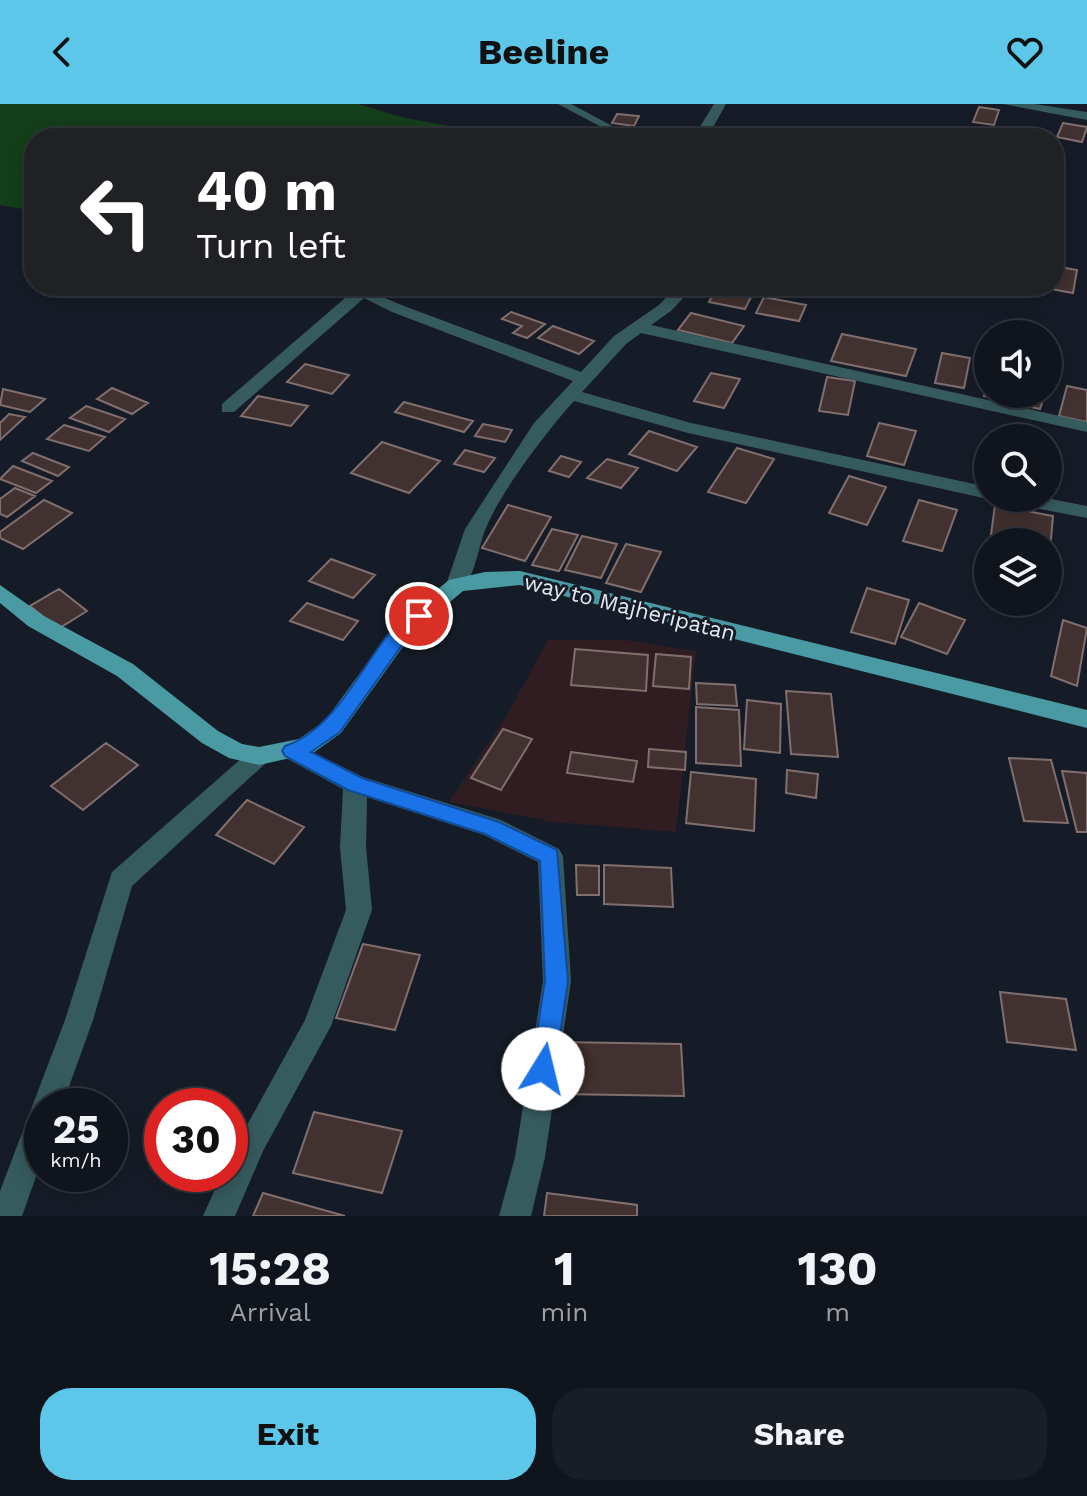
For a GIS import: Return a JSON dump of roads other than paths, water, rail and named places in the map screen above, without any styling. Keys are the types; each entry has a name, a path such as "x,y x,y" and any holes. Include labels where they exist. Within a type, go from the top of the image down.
{"main road":[{"name":"way to Majheripatan","path":"456,585 485,579 520,578 1087,719"},
{"path":"0,592 36,621 125,670 210,737 237,752 259,756 305,747 333,727 404,629 456,585"}],"street":[{"path":"706,128 720,104"},
{"path":"1009,104 1087,116"},
{"path":"228,408 356,296"},
{"path":"371,296 584,379"},
{"path":"456,585 475,529 540,427 620,340 665,308 676,296"},
{"path":"637,327 1087,427"},
{"path":"569,394 688,428 974,490"},
{"path":"1062,507 1087,512"},
{"path":"292,751 355,784 492,827 550,856 557,981 530,1157 515,1216"},
{"path":"54,1088 79,1020 121,880 259,756"},
{"path":"219,1216 252,1141 317,1026 359,910 353,847 355,784"},
{"path":"6,1216 24,1168"}],"lane":[{"path":"563,104 610,128"}]}
